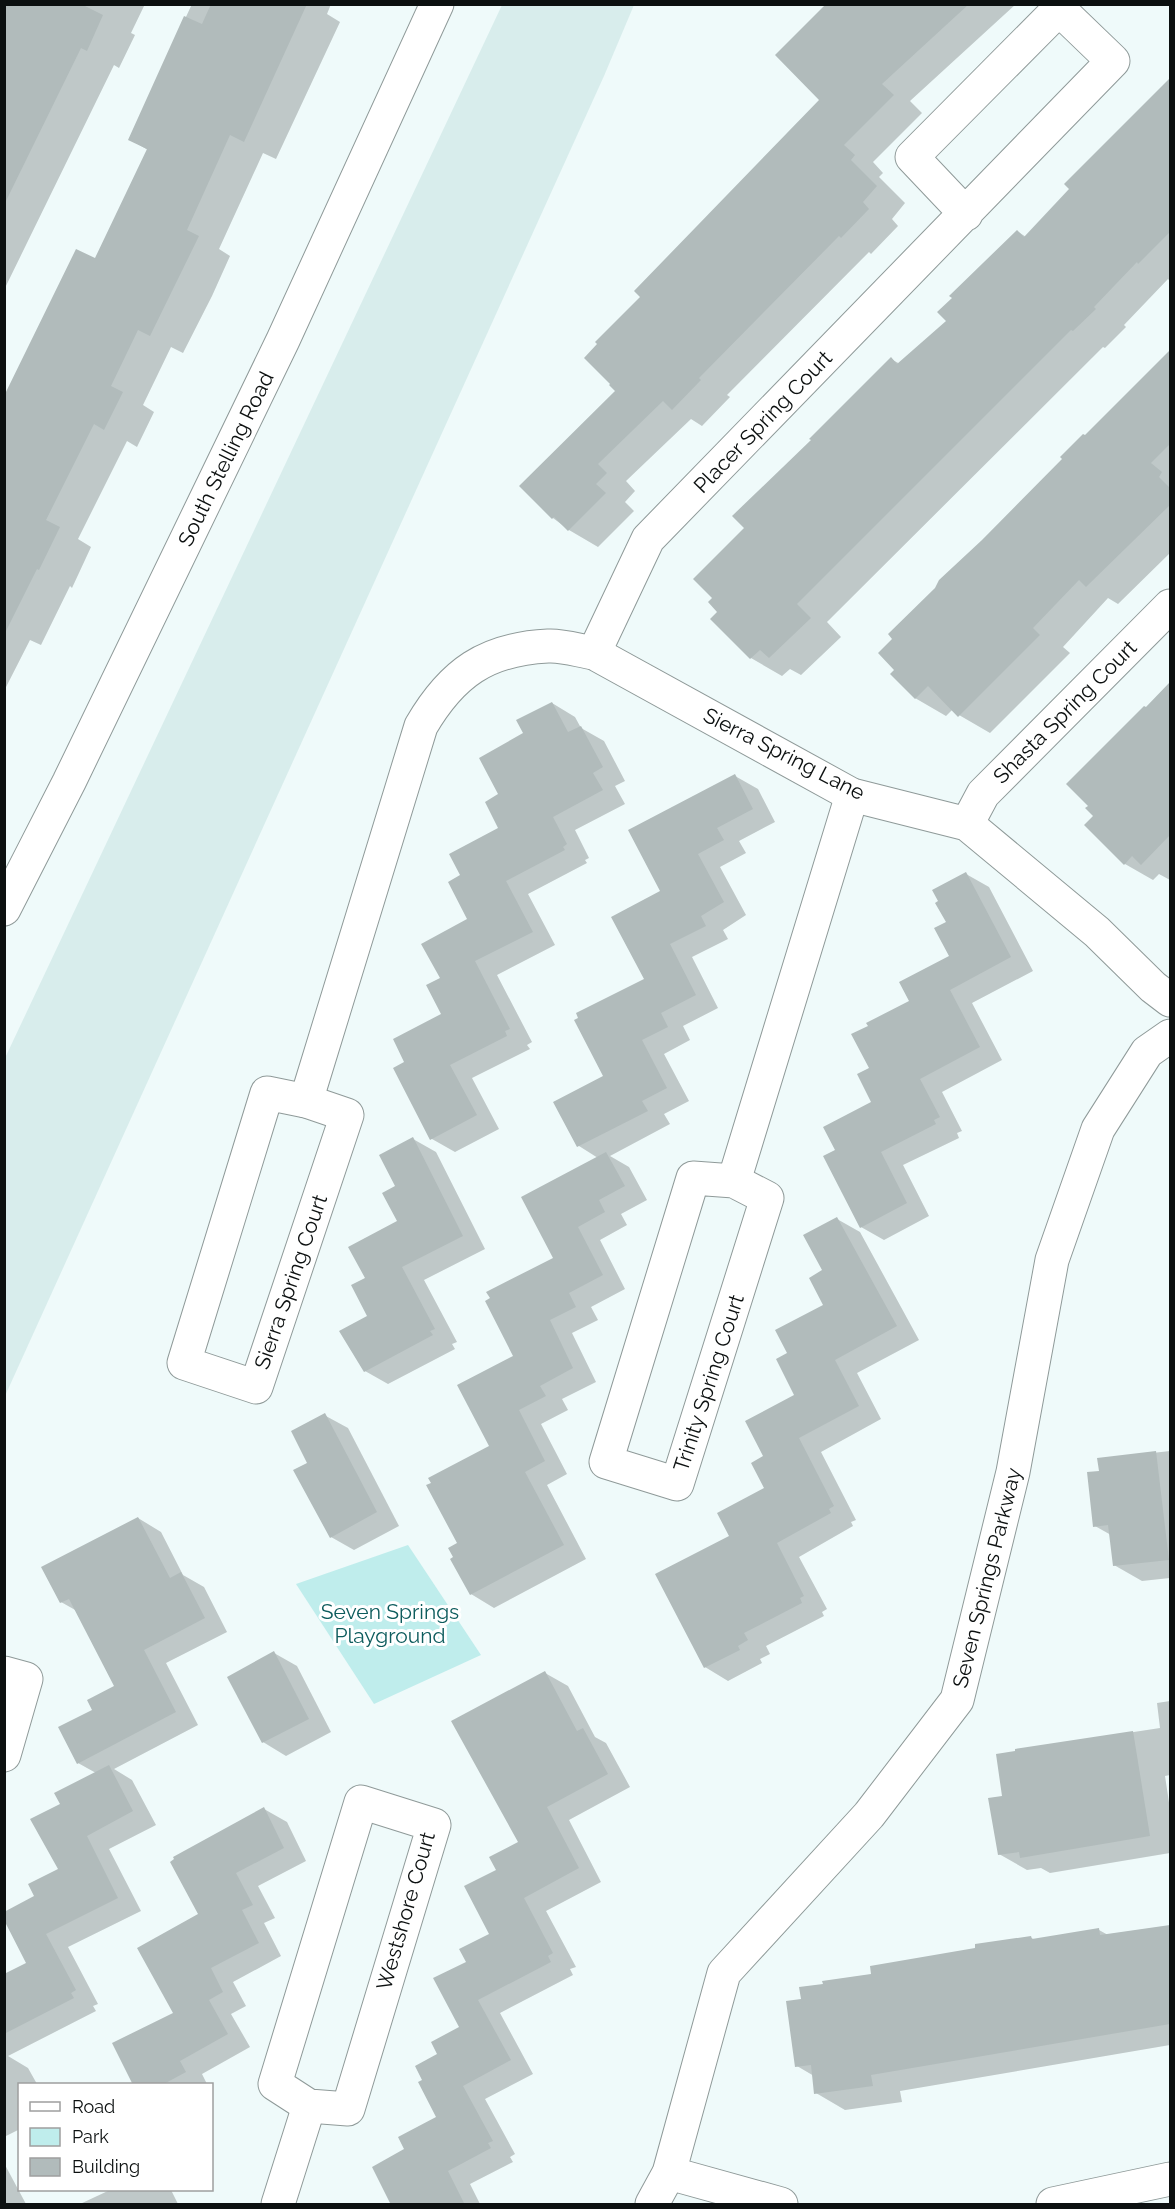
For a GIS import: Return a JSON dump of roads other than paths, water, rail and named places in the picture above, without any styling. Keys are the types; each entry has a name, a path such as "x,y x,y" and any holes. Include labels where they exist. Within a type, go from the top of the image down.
{"street":[{"name":"South Stelling Road","path":"4,909 69,782 284,340 437,4"},
{"name":"Placer Spring Court","path":"594,653 648,539 966,214 1113,61 1059,9 912,157 966,214"},
{"name":"Shasta Spring Court","path":"967,824 983,794 1170,606"},
{"path":"306,1101 421,726 436,700 457,678 477,664 499,654 550,646 594,653"},
{"name":"Sierra Spring Lane","path":"594,653 852,795 967,824 1097,932 1153,987 1170,1000"},
{"path":"734,1181 852,795"},
{"name":"Seven Springs Parkway","path":"652,2205 669,2173 724,1973 869,1815 957,1700 1014,1472 1052,1260 1098,1129 1147,1052 1170,1036"},
{"name":"Sierra Spring Court","path":"267,1093 306,1101 348,1115 256,1387 184,1363 267,1093"},
{"name":"Trinity Spring Court","path":"693,1178 734,1181 767,1198 676,1484 606,1462 693,1178"},
{"path":"4,1673 26,1679 4,1755"},
{"name":"Westshore Court","path":"361,1803 434,1825 348,2109 309,2106 276,2084 361,1803"},
{"path":"278,2205 309,2106"},
{"path":"669,2173 781,2205"},
{"path":"1055,2204 1170,2179"}],"park label":[{"name":"Seven Springs Playground","path":"390,1624"}]}
